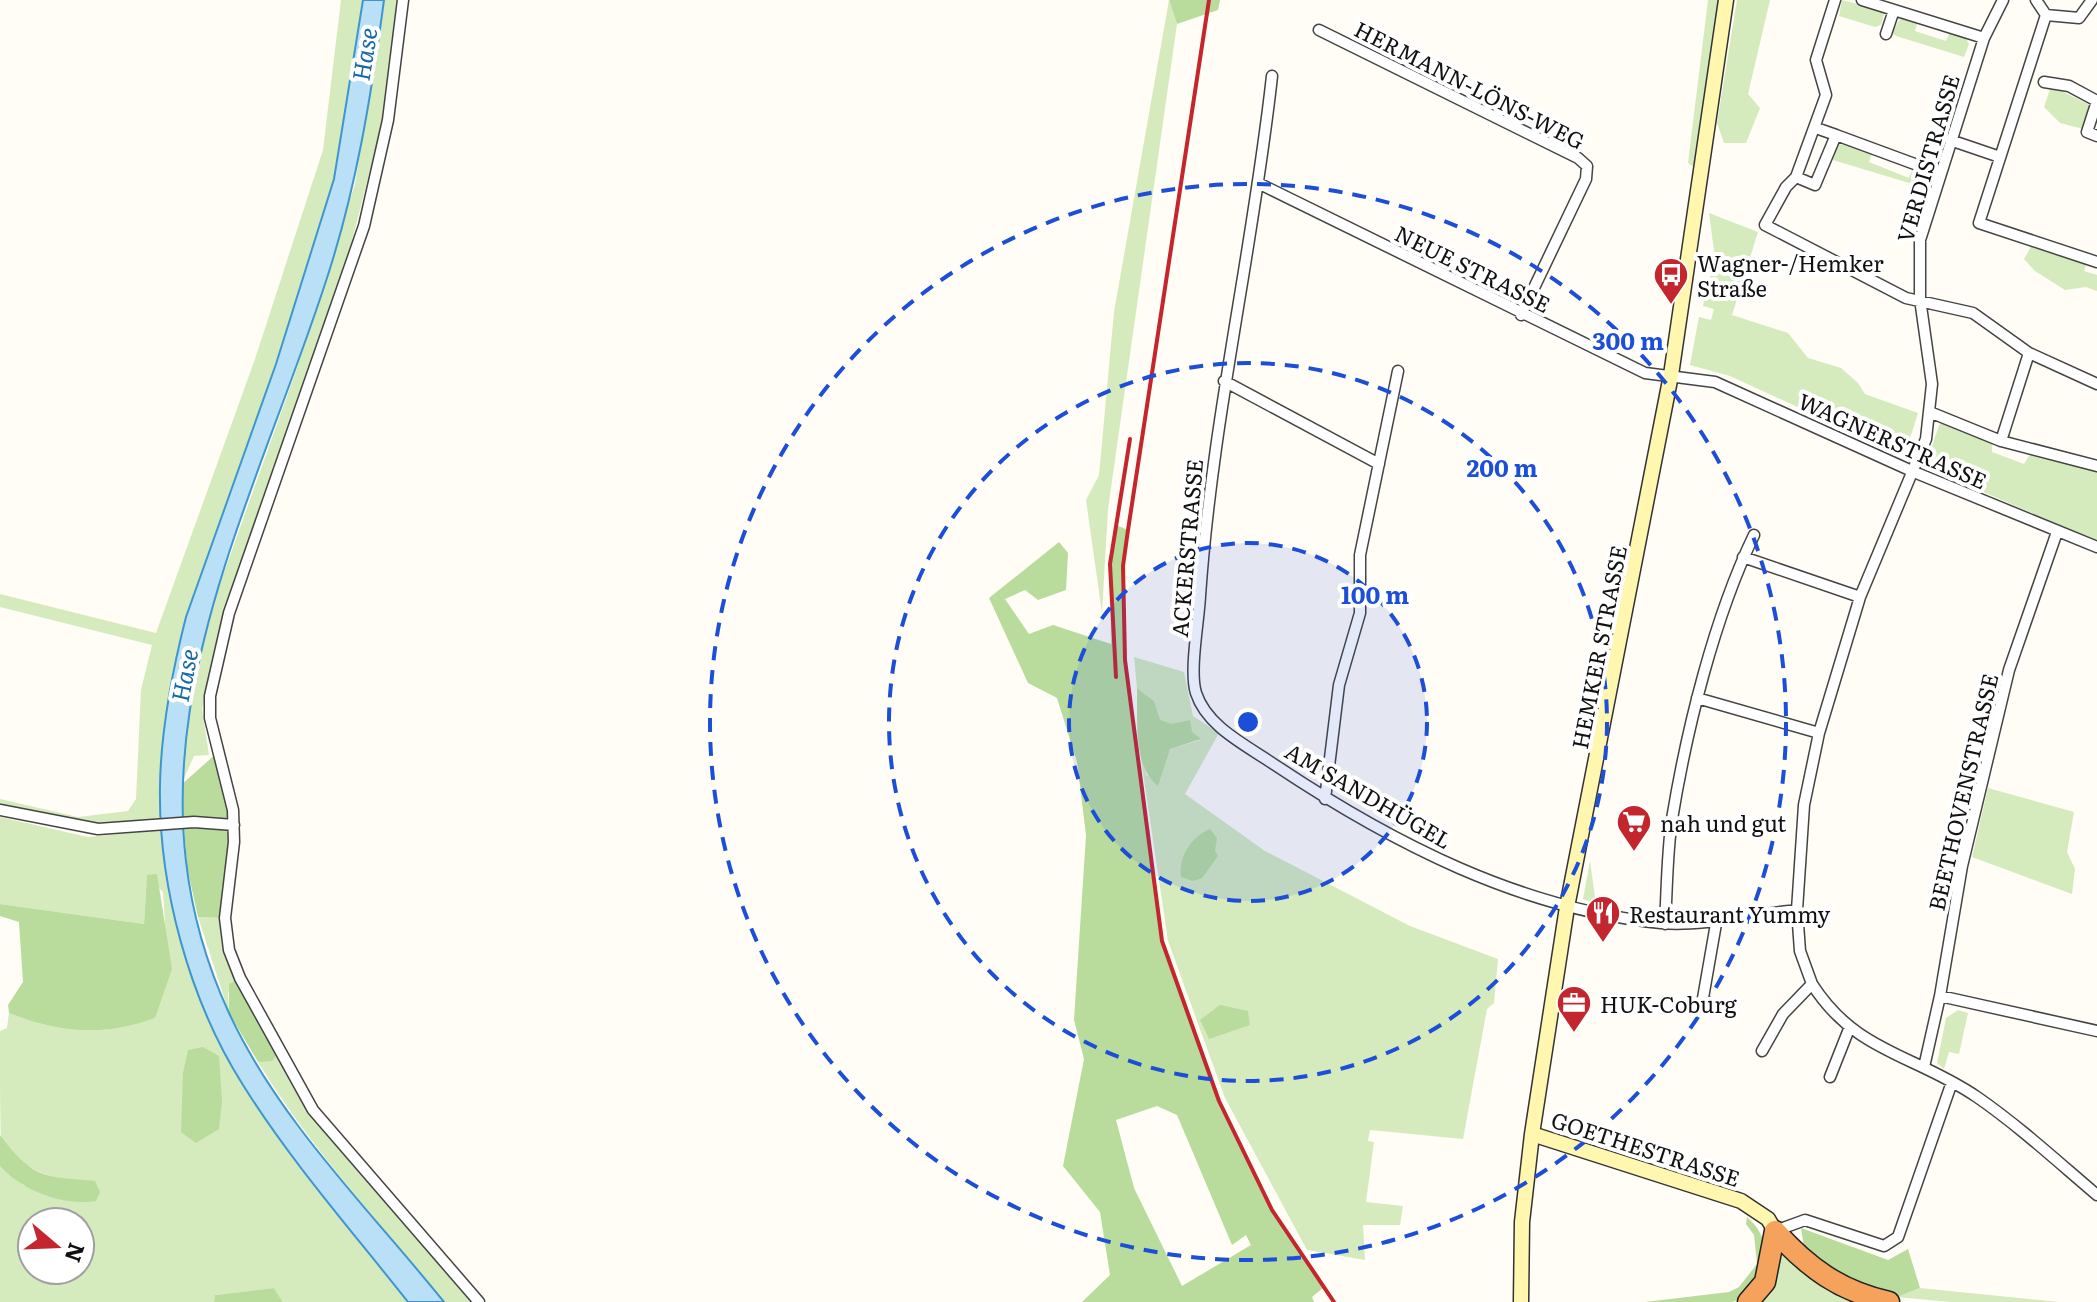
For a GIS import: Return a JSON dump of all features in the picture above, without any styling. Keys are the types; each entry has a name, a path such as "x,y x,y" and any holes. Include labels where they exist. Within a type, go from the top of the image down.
{"highway":[{"path":"1748,1302 1765,1282 1771,1268 1775,1231"},
{"path":"1775,1231 1798,1257 1832,1282 1889,1302"}],"main road":[{"name":"HEMKER STRASSE","path":"1521,1302 1522,1222 1532,1134 1567,907 1671,375 1726,0"},
{"name":"GOETHESTRASSE","path":"1532,1134 1741,1201 1768,1219 1775,1231"}],"street":[{"path":"403,0 401,37 388,120 364,226 229,613 214,673 210,718 234,825 225,918 229,950 269,1034 313,1110 479,1302"},
{"path":"1835,0 1816,60 1826,95 1816,128 1796,177 1786,187 1765,225 1906,298 1973,313 2029,353 2097,384"},
{"path":"1862,0 1984,38"},
{"name":"VERDISTRASSE","path":"1849,1029 1829,1010 1812,984 1800,951 1797,910 1804,805 1819,733 1860,597 1914,472 1932,413 1932,384 1920,299 1920,240 1984,38 2003,0"},
{"path":"2036,0 2046,15"},
{"path":"2046,15 2079,18 2092,0"},
{"path":"1886,34 1894,10"},
{"path":"2046,15 1979,223 2097,262"},
{"name":"HERMANN-LÖNS-WEG","path":"1319,30 1578,158 1587,166 1586,179 1521,315"},
{"name":"ACKERSTRASSE","path":"1206,716 1194,689 1206,520 1224,381 1260,184 1272,76"},
{"path":"2044,82 2069,86 2097,101 2087,132 2097,136"},
{"path":"1816,128 1939,173"},
{"path":"1796,177 1815,185 1836,135"},
{"path":"1950,140 2000,157"},
{"name":"NEUE STRASSE","path":"1260,184 1521,315 1645,373 1671,375"},
{"path":"2001,441 2029,353"},
{"path":"1325,799 1339,685 1360,613 1360,555 1398,371"},
{"name":"WAGNERSTRASSE","path":"1671,375 1715,382 1914,472 2097,547"},
{"path":"1224,381 1379,464"},
{"path":"1932,413 2001,441 2097,466"},
{"name":"BEETHOVENSTRASSE","path":"1924,1067 1940,996 1962,866 2009,670 2057,532"},
{"path":"1665,924 1672,821 1697,698 1743,557 1754,535"},
{"path":"1743,557 1860,597"},
{"path":"1697,698 1819,733"},
{"name":"AM SANDHÜGEL","path":"1206,716 1325,799 1447,863 1567,907 1665,924 1797,910"},
{"path":"0,810 73,827 194,822 234,825"},
{"path":"1703,998 1717,918"},
{"path":"1762,1051 1783,1014 1812,984"},
{"path":"1940,996 2097,1031"},
{"path":"1830,1077 1849,1029 1978,1097 2097,1195"},
{"path":"1775,1231 1805,1220 1884,1246 1898,1237 1952,1082"}],"green space":[{"path":"341,0 363,0 339,157 307,273 197,587 170,701 163,760 162,819 99,824 0,808 0,799 78,817 128,811 136,799 141,690 152,645 0,607 0,594 156,633 255,359 323,150"},
{"path":"384,0 398,0 383,119 339,292 224,621 202,709 209,755 194,756 181,785 189,702 206,623 296,371 355,184"},
{"path":"1169,0 1177,24 1108,509 1102,613 1086,500 1099,475 1114,312"},
{"path":"1169,0 1220,0 1218,10 1177,24"},
{"path":"1708,0 1721,0 1695,168 1688,163"},
{"path":"1737,0 1770,0 1748,94 1760,108 1746,143 1724,143 1717,123"},
{"path":"1842,0 1881,10 1884,14 1881,25 1875,27 1839,16"},
{"path":"1902,15 1918,21 1915,31 1946,41 1950,31 1965,37 1969,44 1964,57 1896,36 1892,33"},
{"path":"2051,86 2092,106 2083,129 2060,123 2044,107"},
{"path":"1845,144 1872,153 1869,162 1909,178 1913,168 1924,172 1919,186 1833,160 1837,145"},
{"path":"1709,213 1758,232 1732,315 1788,333 1808,358 1841,368 1865,394 1918,413 1906,451 1898,453 1730,376 1690,365 1699,317 1711,320 1714,309 1703,306 1715,258"},
{"path":"2032,245 2087,262 2084,271 2097,275 2097,291 2086,287 2065,290 2035,271 2024,259"},
{"path":"1944,422 1992,439 1992,452 2024,464 2030,454 2035,454 2097,468 2097,541 1930,469 1927,462 1939,425"},
{"path":"1116,525 1128,530 1123,567 1125,660 1162,941 1219,1101 1272,1209 1323,1288 1312,1297 1314,1302 1082,1302 1110,1275 1100,1212 1063,1166 1084,1059 1074,1020 1086,835 1077,762 1057,698 1028,683 989,598 1059,542 1068,553 1066,590 1038,600 1025,590 1005,599 1029,634 1053,625 1111,644 1110,564","holes":["1157,1106 1177,1115 1232,1245 1246,1235 1251,1245 1182,1286 1134,1188 1116,1120"]},
{"path":"1134,657 1184,672 1193,716 1219,733 1185,794 1265,851 1410,926 1498,959 1494,1003 1487,1009 1463,1139 1370,1130 1368,1141 1374,1142 1366,1202 1403,1206 1400,1225 1363,1225 1365,1260 1307,1250 1225,1098 1168,941 1140,752 1147,776 1170,749 1200,740 1159,720 1154,701 1137,688"},
{"path":"1137,688 1154,701 1160,720 1172,724 1190,720 1192,732 1201,739 1170,749 1158,786 1150,777 1140,754"},
{"path":"218,752 232,810 225,918 198,917 187,867 181,785"},
{"path":"1988,788 2074,812 2067,852 2075,869 2072,894 1972,857"},
{"path":"0,817 88,837 162,830 172,896 188,961 226,1055 279,1141 408,1302 283,1302 274,1288 215,1295 214,1302 0,1302 0,1166 24,1186 78,1179 44,1174 23,1163 1,1136 0,1031 7,1028 9,1013 45,1025 82,1030 118,1028 155,1018 165,922 163,892 147,876 144,924 0,904"},
{"path":"1210,829 1217,838 1215,851 1218,856 1202,878 1193,881 1181,877 1182,862 1188,848 1197,837"},
{"path":"1590,861 1596,904 1583,899"},
{"path":"157,874 172,969 155,1018 118,1028 82,1030 45,1025 9,1013 8,1005 23,982 19,922 0,916 0,904 144,924 147,875"},
{"path":"198,917 225,918 240,978 228,993 229,1013"},
{"path":"240,978 279,1052 272,1061 258,1062 229,1013 229,984"},
{"path":"1220,1005 1248,1011 1250,1025 1209,1039 1200,1020"},
{"path":"1958,1010 1968,1013 1959,1054 1949,1052 1944,1069 1937,1063 1946,1018"},
{"path":"203,1047 219,1056 222,1101 219,1129 196,1143 181,1132 183,1073 188,1050"},
{"path":"279,1052 313,1110 479,1302 444,1302 347,1185 300,1125 258,1062"},
{"path":"0,1135 22,1160 41,1173 95,1181 100,1192 96,1201 57,1199 20,1183 0,1166"},
{"path":"1747,1217 1760,1232 1764,1256 1754,1282 1742,1297 1732,1302 1645,1302 1729,1292 1739,1287 1757,1264 1754,1235 1746,1224"},
{"path":"1801,1228 1888,1260 1908,1249 1920,1288 1897,1297 1836,1277 1804,1247"},
{"path":"1778,1246 1855,1302 1759,1302 1778,1269"},
{"path":"274,1288 283,1302 214,1302 215,1295"},
{"path":"1920,1288 2060,1302 1950,1302 1897,1297"}],"water":[{"name":"Hase","path":"363,0 384,0 354,179 325,284 229,554 203,643 187,734 183,825 196,918 229,1013 250,1053 299,1128 444,1302 408,1302 302,1169 243,1085 207,1016 180,941 171,901 161,823 160,785 168,700 186,617 276,364 334,179"}],"railway":[{"path":"1209,0 1123,566 1125,660 1162,941 1219,1101 1272,1210 1334,1302"},
{"path":"1116,677 1110,564 1130,439"}],"place":[{"name":"Wagner-/Hemker Straße","path":"1671,306"},
{"name":"nah und gut","path":"1634,853"},
{"name":"Restaurant Yummy","path":"1603,944"},
{"name":"HUK-Coburg","path":"1574,1034"}]}
